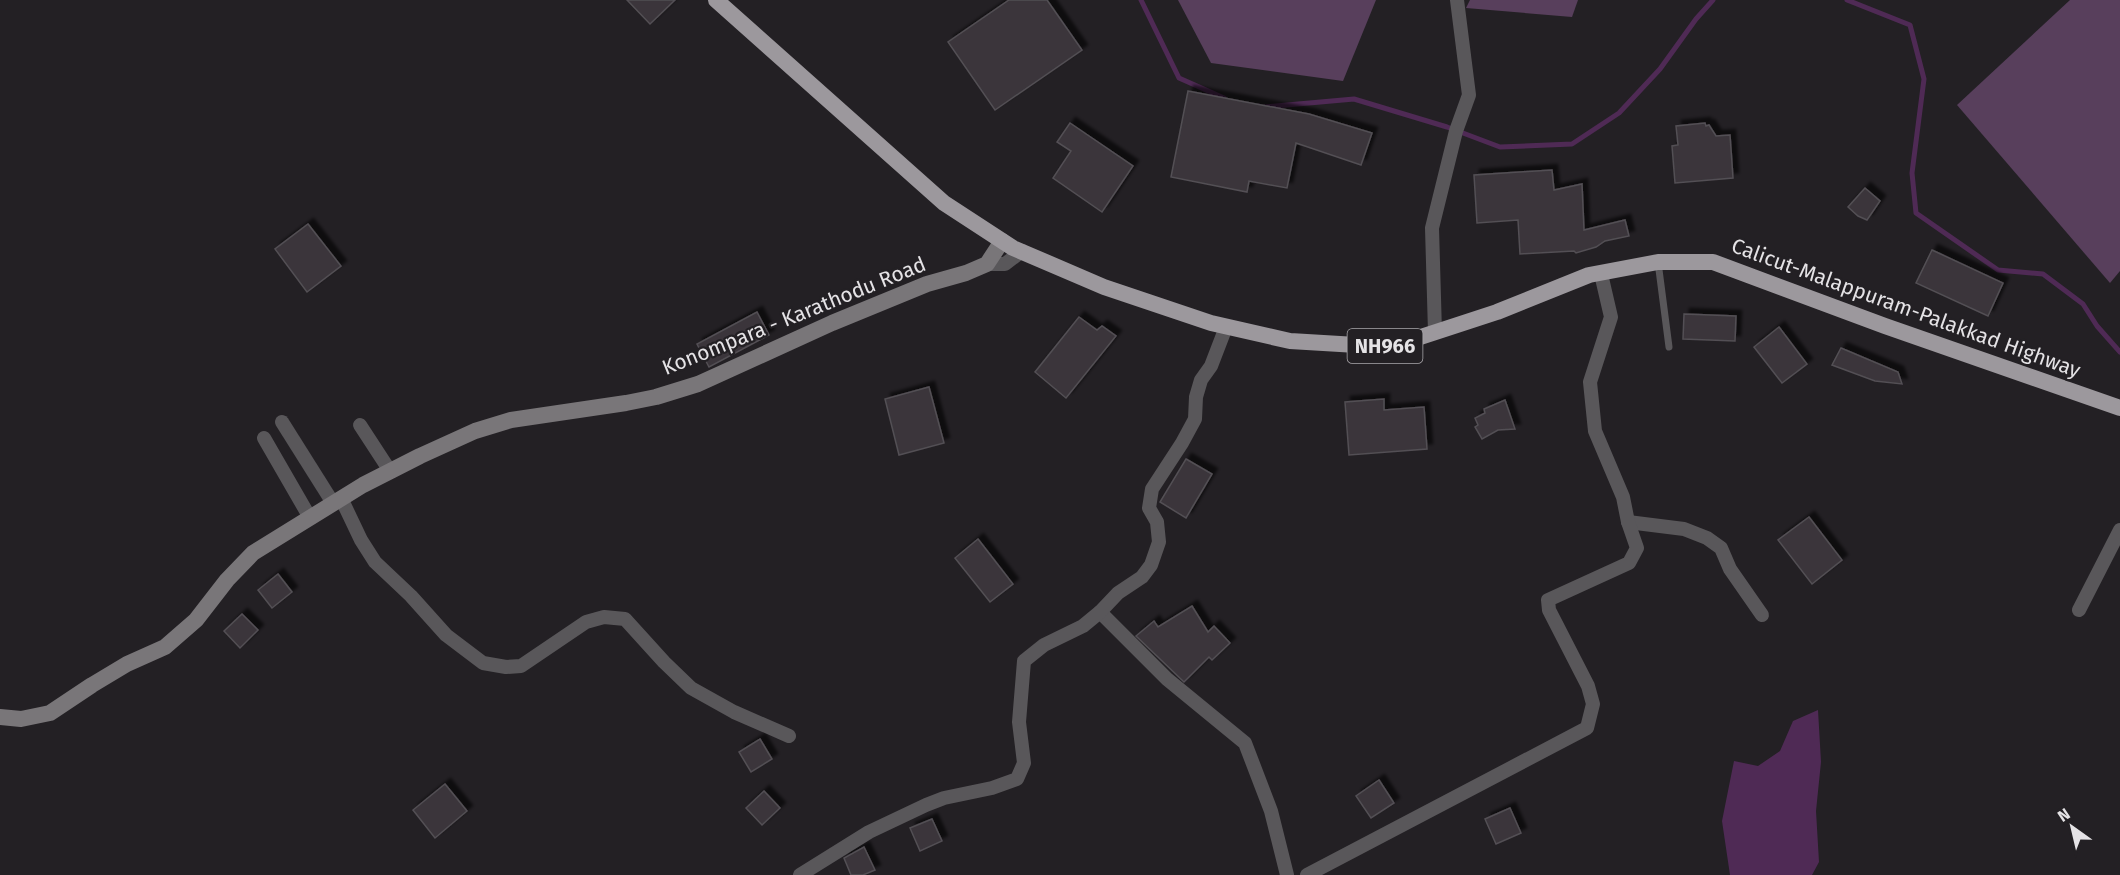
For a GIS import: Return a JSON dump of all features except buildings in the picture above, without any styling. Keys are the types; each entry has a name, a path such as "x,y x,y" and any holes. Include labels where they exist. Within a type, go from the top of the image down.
{"highway":[{"name":"Calicut-Malappuram-Palakkad Highway","path":"716,0 944,203 1002,241 1104,287 1226,327 1290,341 1390,347 1497,312 1589,275 1658,262 1713,262 1896,330 2120,408"}],"main road":[{"path":"987,264 1002,241"},
{"name":"Konompara - Karathodu Road","path":"0,717 21,719 50,713 127,664 165,647 196,620 227,580 252,553 309,516 390,471 475,431 511,420 656,397 699,384 832,323 927,284 966,273 987,264"}],"street":[{"path":"1435,332 1432,228 1449,160 1469,95 1457,0"},
{"path":"987,264 1005,264 1022,251"},
{"path":"1307,875 1587,728 1593,704 1588,686 1549,610 1548,600 1629,563 1636,548 1623,497 1595,430 1590,382 1611,317 1601,274"},
{"path":"800,875 869,832 927,805 944,798 1017,780 1024,763 1019,722 1024,661 1044,645 1083,626 1118,593 1142,577 1152,565 1159,542 1157,522 1149,507 1152,489 1195,419 1196,398 1201,380 1211,366 1226,327"},
{"path":"282,422 337,500 375,562 411,596 446,635 483,663 506,667 521,666 586,622 604,617 626,619 691,688 734,712 789,735"},
{"path":"360,424 390,471"},
{"path":"264,438 309,516"},
{"path":"1628,522 1684,529 1707,538 1721,549 1730,569 1762,615"},
{"path":"2079,610 2120,530"},
{"path":"1100,612 1167,679 1245,742 1271,810 1287,875"}],"lane":[{"path":"1658,262 1669,348"}],"shaded area":[{"path":"1178,0 1376,0 1343,81 1211,63"},
{"path":"1470,0 1578,0 1572,17 1466,8"},
{"path":"2070,0 2120,0 2120,271 2110,283 1957,105"},
{"path":"1818,710 1821,762 1816,811 1819,862 1812,875 1730,875 1722,821 1734,761 1758,766 1780,751 1793,721"}],"waterway":[{"path":"1141,0 1179,78 1224,98"},
{"path":"1265,107 1354,99 1447,127 1500,147 1572,144 1619,113 1660,69 1696,19 1713,0"},
{"path":"1847,0 1910,25 1924,79 1912,173 1916,213 1998,270 2043,274 2083,304 2097,326 2120,352"}]}
